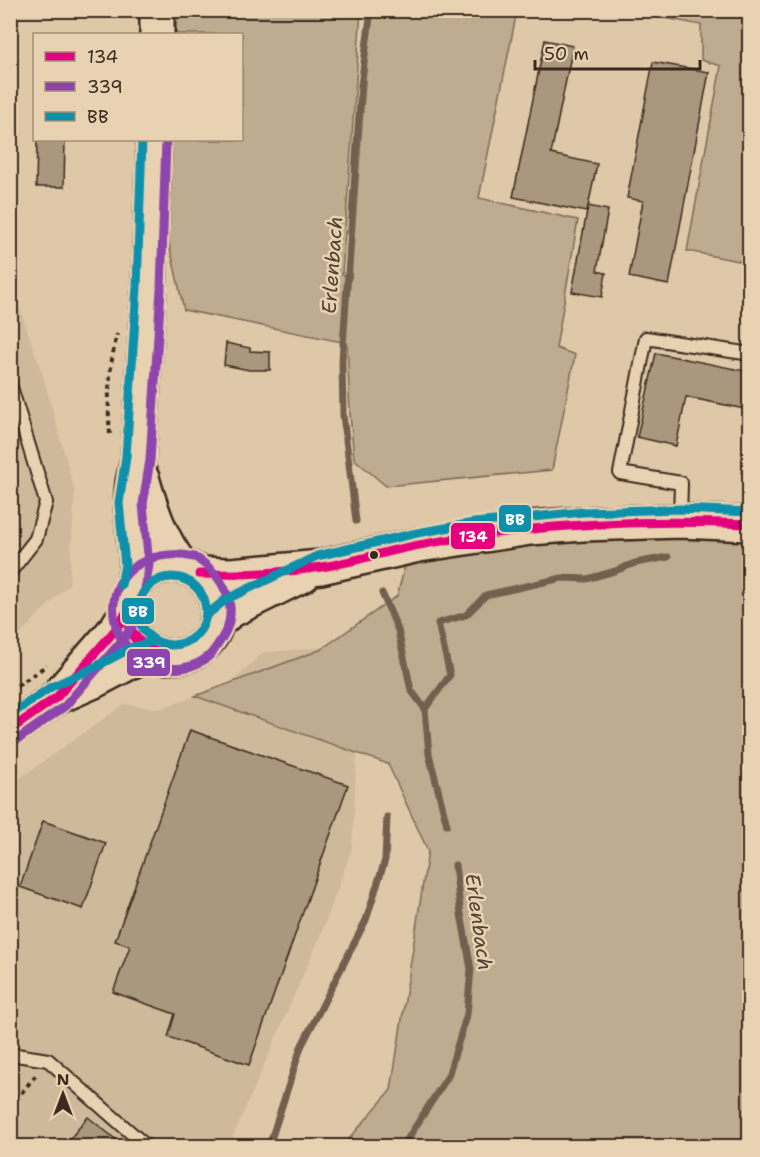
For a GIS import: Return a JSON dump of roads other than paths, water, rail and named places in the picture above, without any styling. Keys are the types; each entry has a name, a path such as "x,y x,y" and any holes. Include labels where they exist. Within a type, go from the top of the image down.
{"main road":[{"path":"156,33 157,10"},
{"path":"138,459 142,480 159,530 172,554 206,580 215,596 218,614 216,623 206,642 188,655 177,657 155,654 143,648 134,638 128,626 129,600 137,565 131,504 138,459 150,276 154,141"},
{"path":"57,697 116,628 142,576 154,569 168,566 231,575 321,567 393,550 497,532 583,524 680,520 750,524"},
{"path":"216,623 230,611 321,567"},
{"path":"10,730 57,697 138,658 155,654"}],"lane":[{"path":"680,520 681,483 620,473 646,338 744,353 750,356"},
{"path":"10,384 46,501 36,539 10,572"},
{"path":"10,1054 48,1060 146,1146"}],"waterway":[{"name":"Erlenbach","path":"356,521 343,415 342,360 361,85 371,10"},
{"path":"425,709 450,675 438,623 466,615 486,595 562,578 587,579 635,563 668,557"},
{"name":"Erlenbach","path":"382,593 398,630 411,690 425,709 429,754 447,825"},
{"path":"269,1146 301,1047 366,920 385,860 387,817"},
{"name":"Erlenbach","path":"403,1146 448,1076 467,1014 471,969 455,865"}]}
